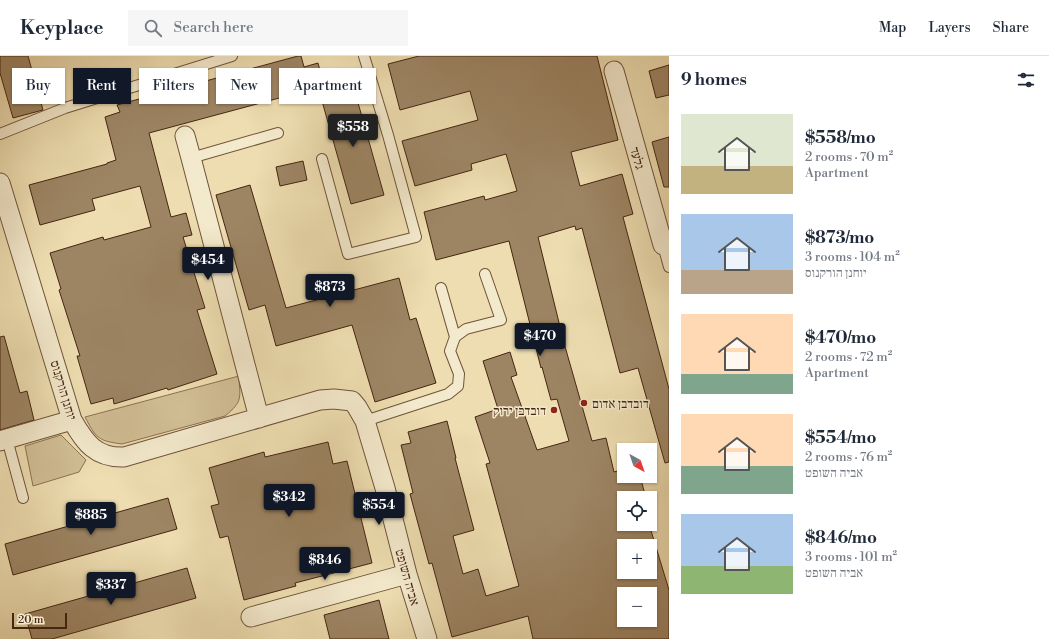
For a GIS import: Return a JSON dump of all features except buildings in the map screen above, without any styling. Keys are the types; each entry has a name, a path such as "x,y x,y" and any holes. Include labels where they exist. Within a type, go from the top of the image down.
{"street":[{"name":"גלעד","path":"614,72 666,244"},
{"path":"184,136 259,418"},
{"name":"יוחנן הורקנוס","path":"0,183 72,420 81,435 93,448 102,454 115,457 124,457 320,400 334,399 352,401"},
{"name":"אביה השופט","path":"352,401 365,421 385,488 407,574 427,639"},
{"path":"4,440 72,420"},
{"path":"251,617 407,574"}],"lane":[{"path":"0,134 65,108 232,56"},
{"path":"322,159 348,254 416,237 388,135 364,56"},
{"path":"191,158 278,133"},
{"path":"666,244 669,267"},
{"path":"365,421 448,394 458,386 459,374 450,351 455,337 466,329 501,320 485,274"},
{"path":"441,288 455,337"},
{"path":"4,440 22,498"}],"shaded area":[{"path":"239,376 240,395 238,403 225,416 122,444 103,440 95,434 85,417"},
{"path":"61,435 86,460 79,472 33,486 25,446"}],"place":[{"name":"דובדבן אדום","path":"584,403"},
{"name":"דובדבן ירוק","path":"554,410"}]}
